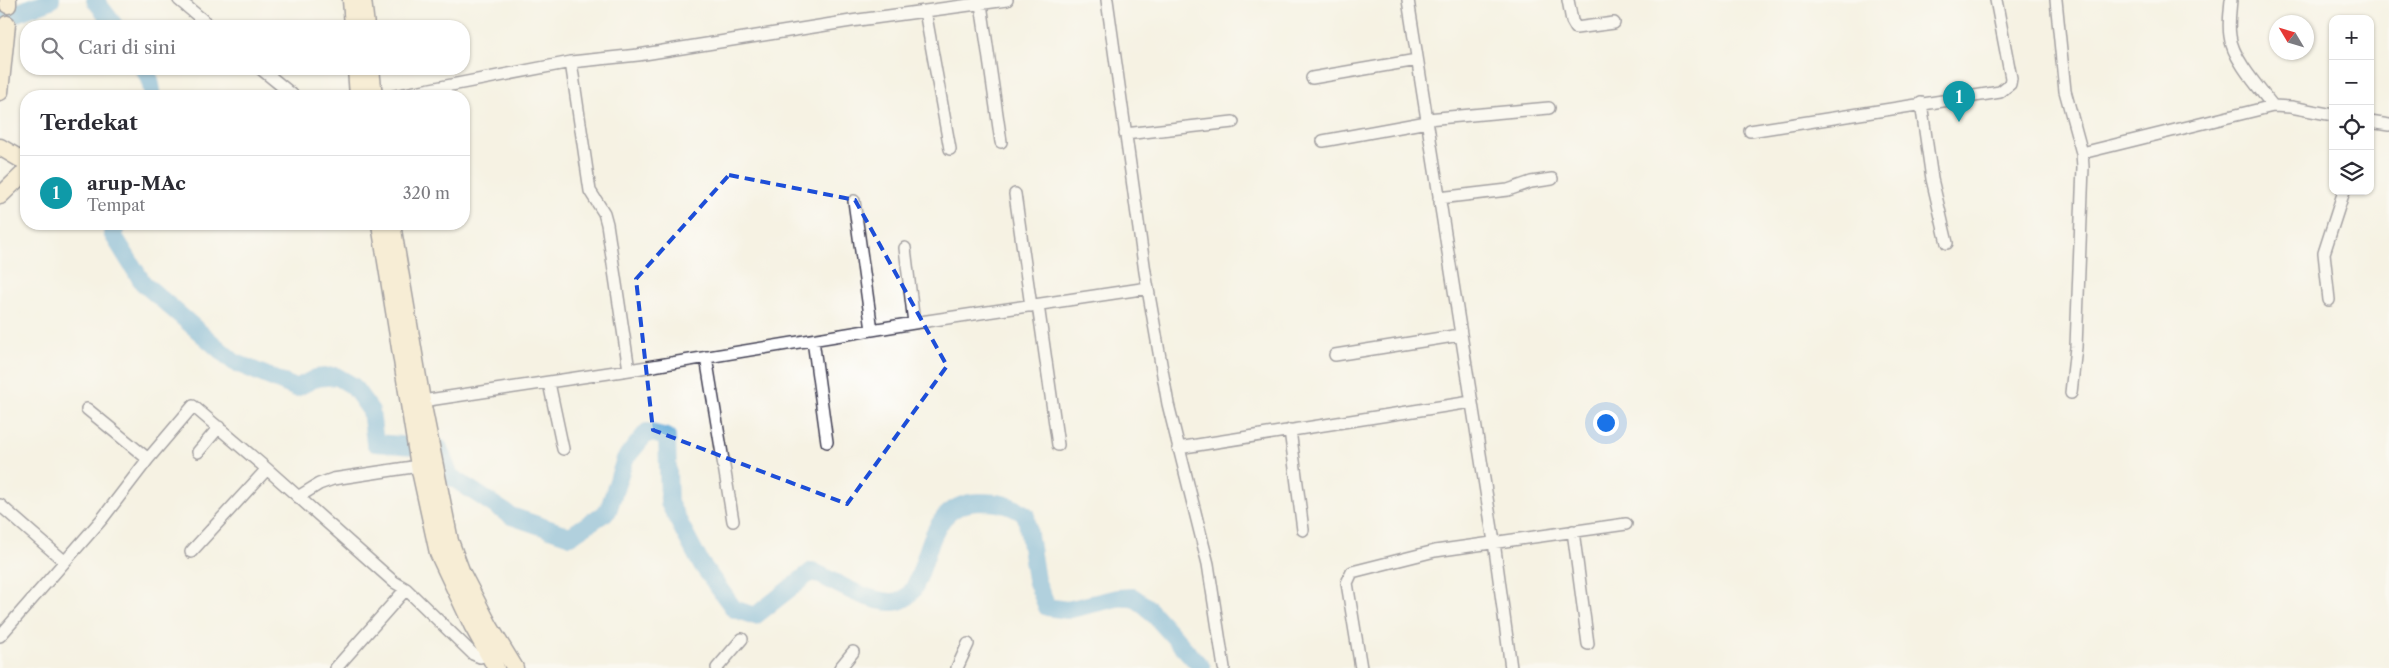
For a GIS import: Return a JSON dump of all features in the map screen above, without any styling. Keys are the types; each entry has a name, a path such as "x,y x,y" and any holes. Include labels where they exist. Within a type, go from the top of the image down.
{"street":[{"path":"179,0 203,20"},
{"path":"350,0 352,20"},
{"path":"363,0 365,20"},
{"path":"446,90 571,62 638,55 1007,0"},
{"path":"1107,0 1148,288 1178,448 1212,583 1224,668"},
{"path":"1408,0 1416,60 1494,542 1510,668"},
{"path":"1568,0 1572,22 1576,28 1614,23"},
{"path":"1750,131 2000,92 2010,84 2011,78 1996,0"},
{"path":"2056,0 2065,91 2082,153 2076,337 2071,393"},
{"path":"2231,0 2230,36 2232,45 2238,57 2273,106"},
{"path":"0,92 8,3"},
{"path":"981,4 1001,142"},
{"path":"925,11 950,149"},
{"path":"1312,78 1416,60"},
{"path":"571,62 590,191 604,213 607,224 629,370"},
{"path":"268,75 287,90"},
{"path":"356,75 358,90"},
{"path":"371,75 373,90"},
{"path":"1921,103 1932,179 1947,242"},
{"path":"2082,153 2216,122 2273,106 2291,107 2329,114"},
{"path":"1323,141 1427,121 1549,108"},
{"path":"1125,134 1233,122"},
{"path":"2374,123 2389,125"},
{"path":"0,147 20,159"},
{"path":"0,196 20,177"},
{"path":"1439,198 1508,190 1531,182 1552,179"},
{"path":"1015,194 1058,445"},
{"path":"2329,300 2324,253 2343,195"},
{"path":"854,202 872,330"},
{"path":"381,230 422,435"},
{"path":"393,230 422,401 423,458 434,501 455,557 490,627 514,668"},
{"path":"905,248 914,323"},
{"path":"422,401 549,383 914,323 1148,288"},
{"path":"1335,355 1460,335"},
{"path":"814,340 826,442"},
{"path":"706,356 733,520"},
{"path":"549,383 563,449"},
{"path":"1178,448 1471,402"},
{"path":"0,636 4,622 102,519 148,459 191,407 195,406 394,582 406,589 473,654 492,661"},
{"path":"87,409 148,459"},
{"path":"198,452 219,427"},
{"path":"1290,430 1303,530"},
{"path":"298,498 319,484 333,479 423,458"},
{"path":"191,552 267,469"},
{"path":"434,501 442,565 492,661"},
{"path":"0,505 64,561"},
{"path":"1361,668 1347,583 1350,574 1435,551 1626,524"},
{"path":"1573,531 1588,644"},
{"path":"336,668 406,589"},
{"path":"717,668 742,639"},
{"path":"957,668 968,644"},
{"path":"840,668 853,652"}],"highlighted area":[{"path":"729,175 855,200 947,366 847,504 653,430 636,279"}],"waterway":[{"path":"0,14 14,14 51,0"},
{"path":"95,0 110,20"},
{"path":"147,75 152,90"},
{"path":"114,230 112,233 143,283 234,362 296,388 316,378 336,376 353,386 371,411 375,443 439,448 450,476 511,516 570,536 608,511 625,459 647,432 667,437 669,503 700,562 734,609 755,616 812,571 850,590 881,601 891,602 905,598 914,587 934,535 943,519 958,507 979,502 998,503 1015,508 1026,515 1036,580 1047,607 1067,610 1117,598 1133,597 1147,607 1202,668"}],"place":[{"name":"arup-MAc","path":"1959,122"}]}
